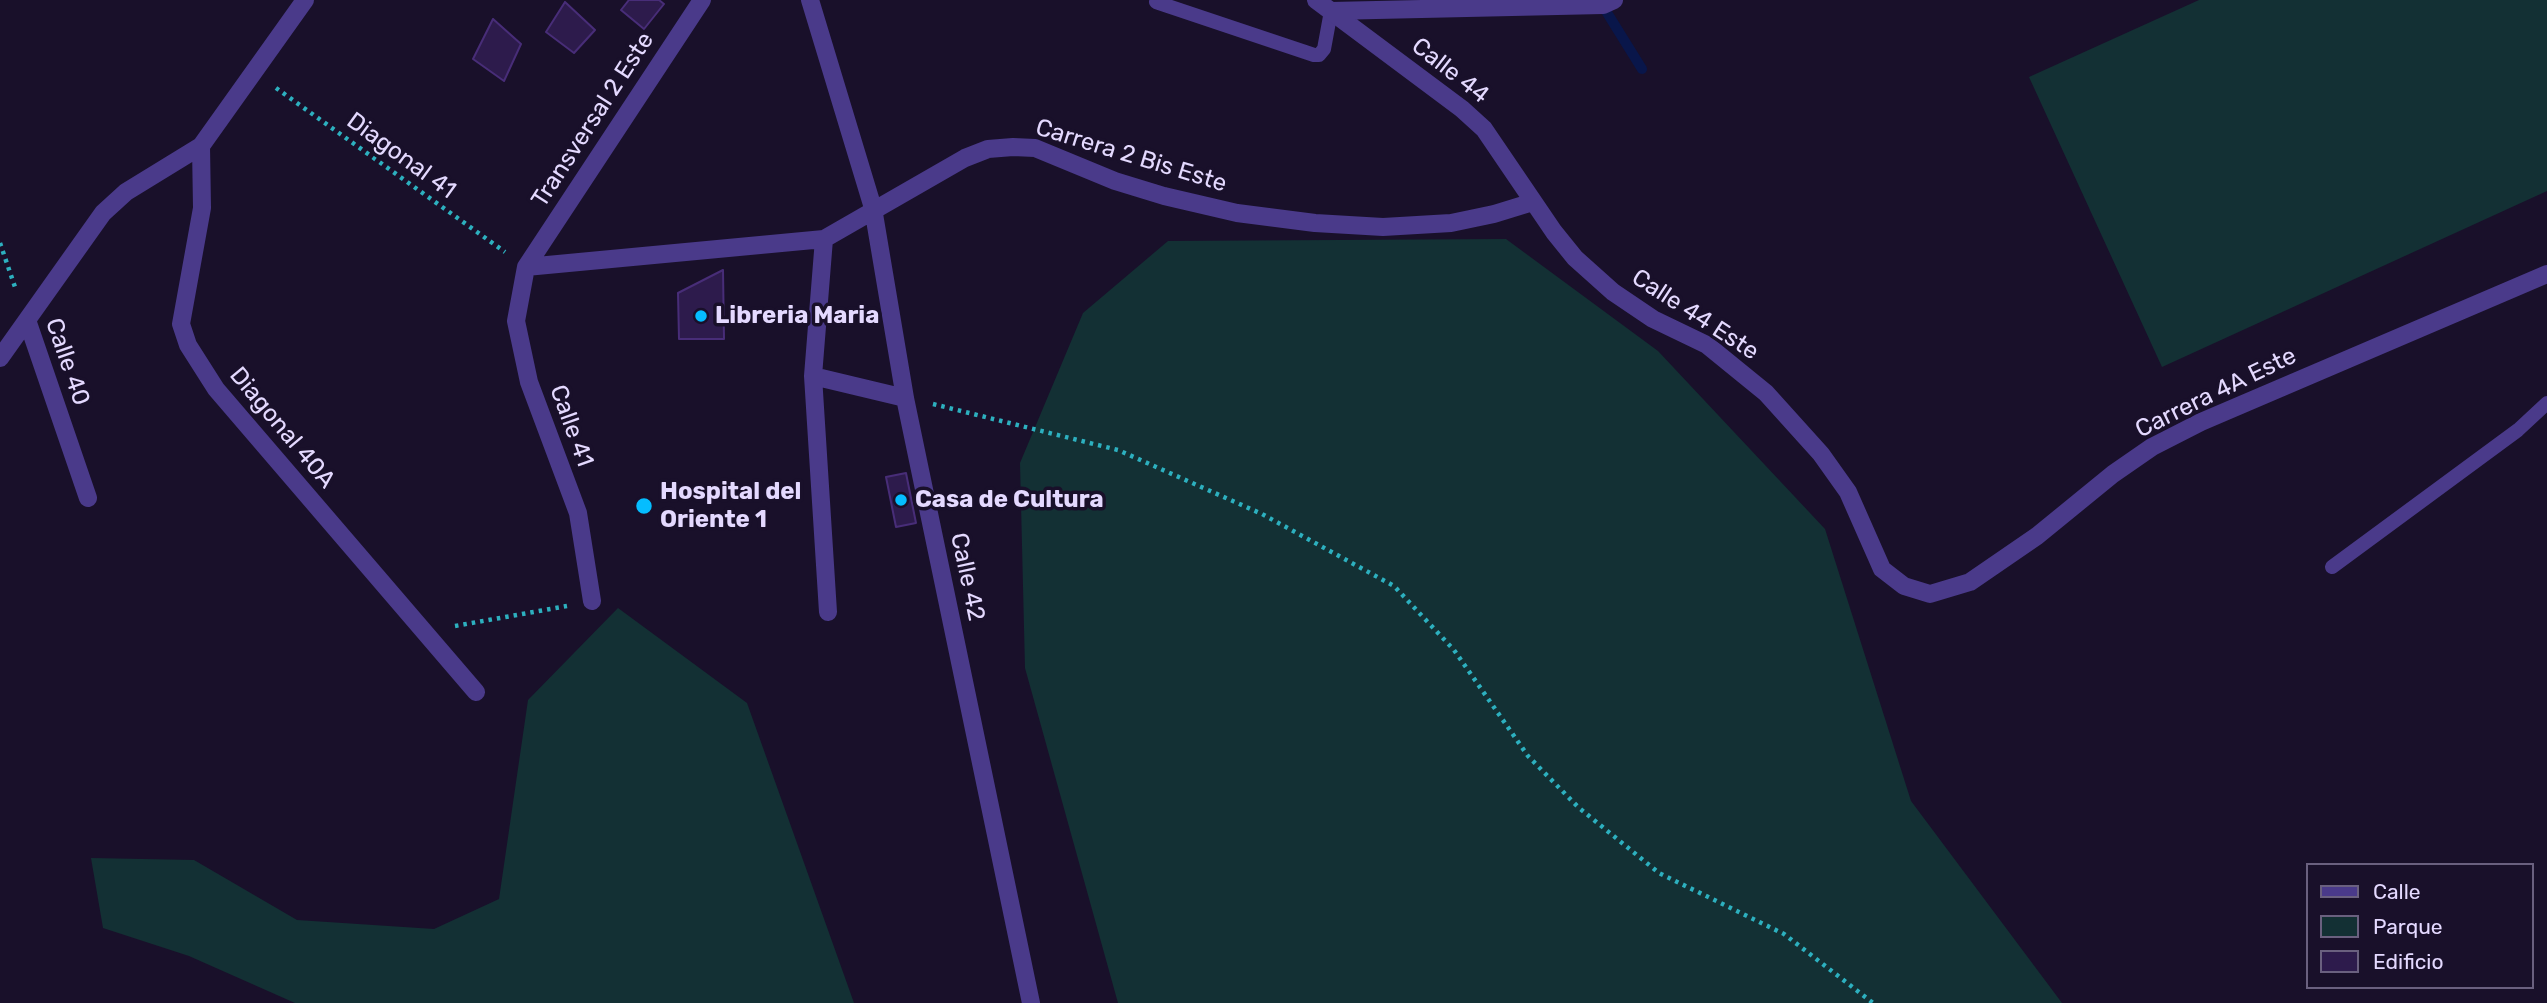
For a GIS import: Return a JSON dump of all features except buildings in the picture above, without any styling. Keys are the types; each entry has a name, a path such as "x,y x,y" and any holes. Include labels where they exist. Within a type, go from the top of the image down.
{"street":[{"path":"0,358 103,213 126,191 201,146 305,0"},
{"name":"Transversal 2 Este","path":"526,267 702,0"},
{"name":"Calle 42","path":"810,0 873,208 905,398 1031,1003"},
{"name":"Calle 44","path":"1316,0 1462,109 1484,129 1533,202"},
{"path":"1331,11 1603,5 1614,0"},
{"name":"Diagonal 40A","path":"201,146 202,208 181,324 188,345 216,389 476,692"},
{"name":"Carrera 2 Bis Este","path":"526,267 824,239 873,208 965,158 988,149 1013,147 1035,148 1115,181 1164,196 1237,213 1315,223 1382,227 1451,223 1533,202"},
{"name":"Calle 44 Este","path":"1533,202 1575,258 1613,292 1653,319 1707,345 1766,393 1821,454 1848,492 1882,569 1904,586 1930,594"},
{"path":"824,239 813,376 828,612"},
{"name":"Calle 41","path":"526,267 516,321 529,382 578,513 592,601"},
{"name":"Carrera 4A Este","path":"1930,594 1970,582 2037,536 2113,474 2152,447 2201,422 2547,274"},
{"name":"Calle 40","path":"27,320 88,498"},
{"path":"813,376 905,398"}],"lane":[{"path":"1156,2 1314,55 1319,55 1324,49 1331,11"},
{"path":"2332,568 2518,429 2547,403"}],"path":[{"name":"Diagonal 41","path":"255,73 526,267"},
{"name":"Calle 40","path":"0,243 27,320"},
{"path":"905,398 1118,450 1262,514 1394,586 1454,650 1528,756 1578,807 1659,873 1784,934 1873,1003"},
{"path":"424,632 592,601"}],"green space":[{"path":"2199,0 2547,0 2547,191 2162,367 2029,77"},
{"path":"1506,239 1658,351 1825,529 1911,801 2062,1003 1118,1003 1025,668 1020,463 1083,313 1168,241"},
{"path":"618,608 747,703 854,1003 295,1003 189,956 103,928 91,858 194,860 297,920 434,929 499,899 528,700"}],"waterway":[{"path":"1601,3 1642,69"}],"place":[{"name":"Libreria Maria","path":"701,316"},
{"name":"Casa de Cultura","path":"901,500"},
{"name":"Hospital del Oriente 1","path":"644,506"}]}
